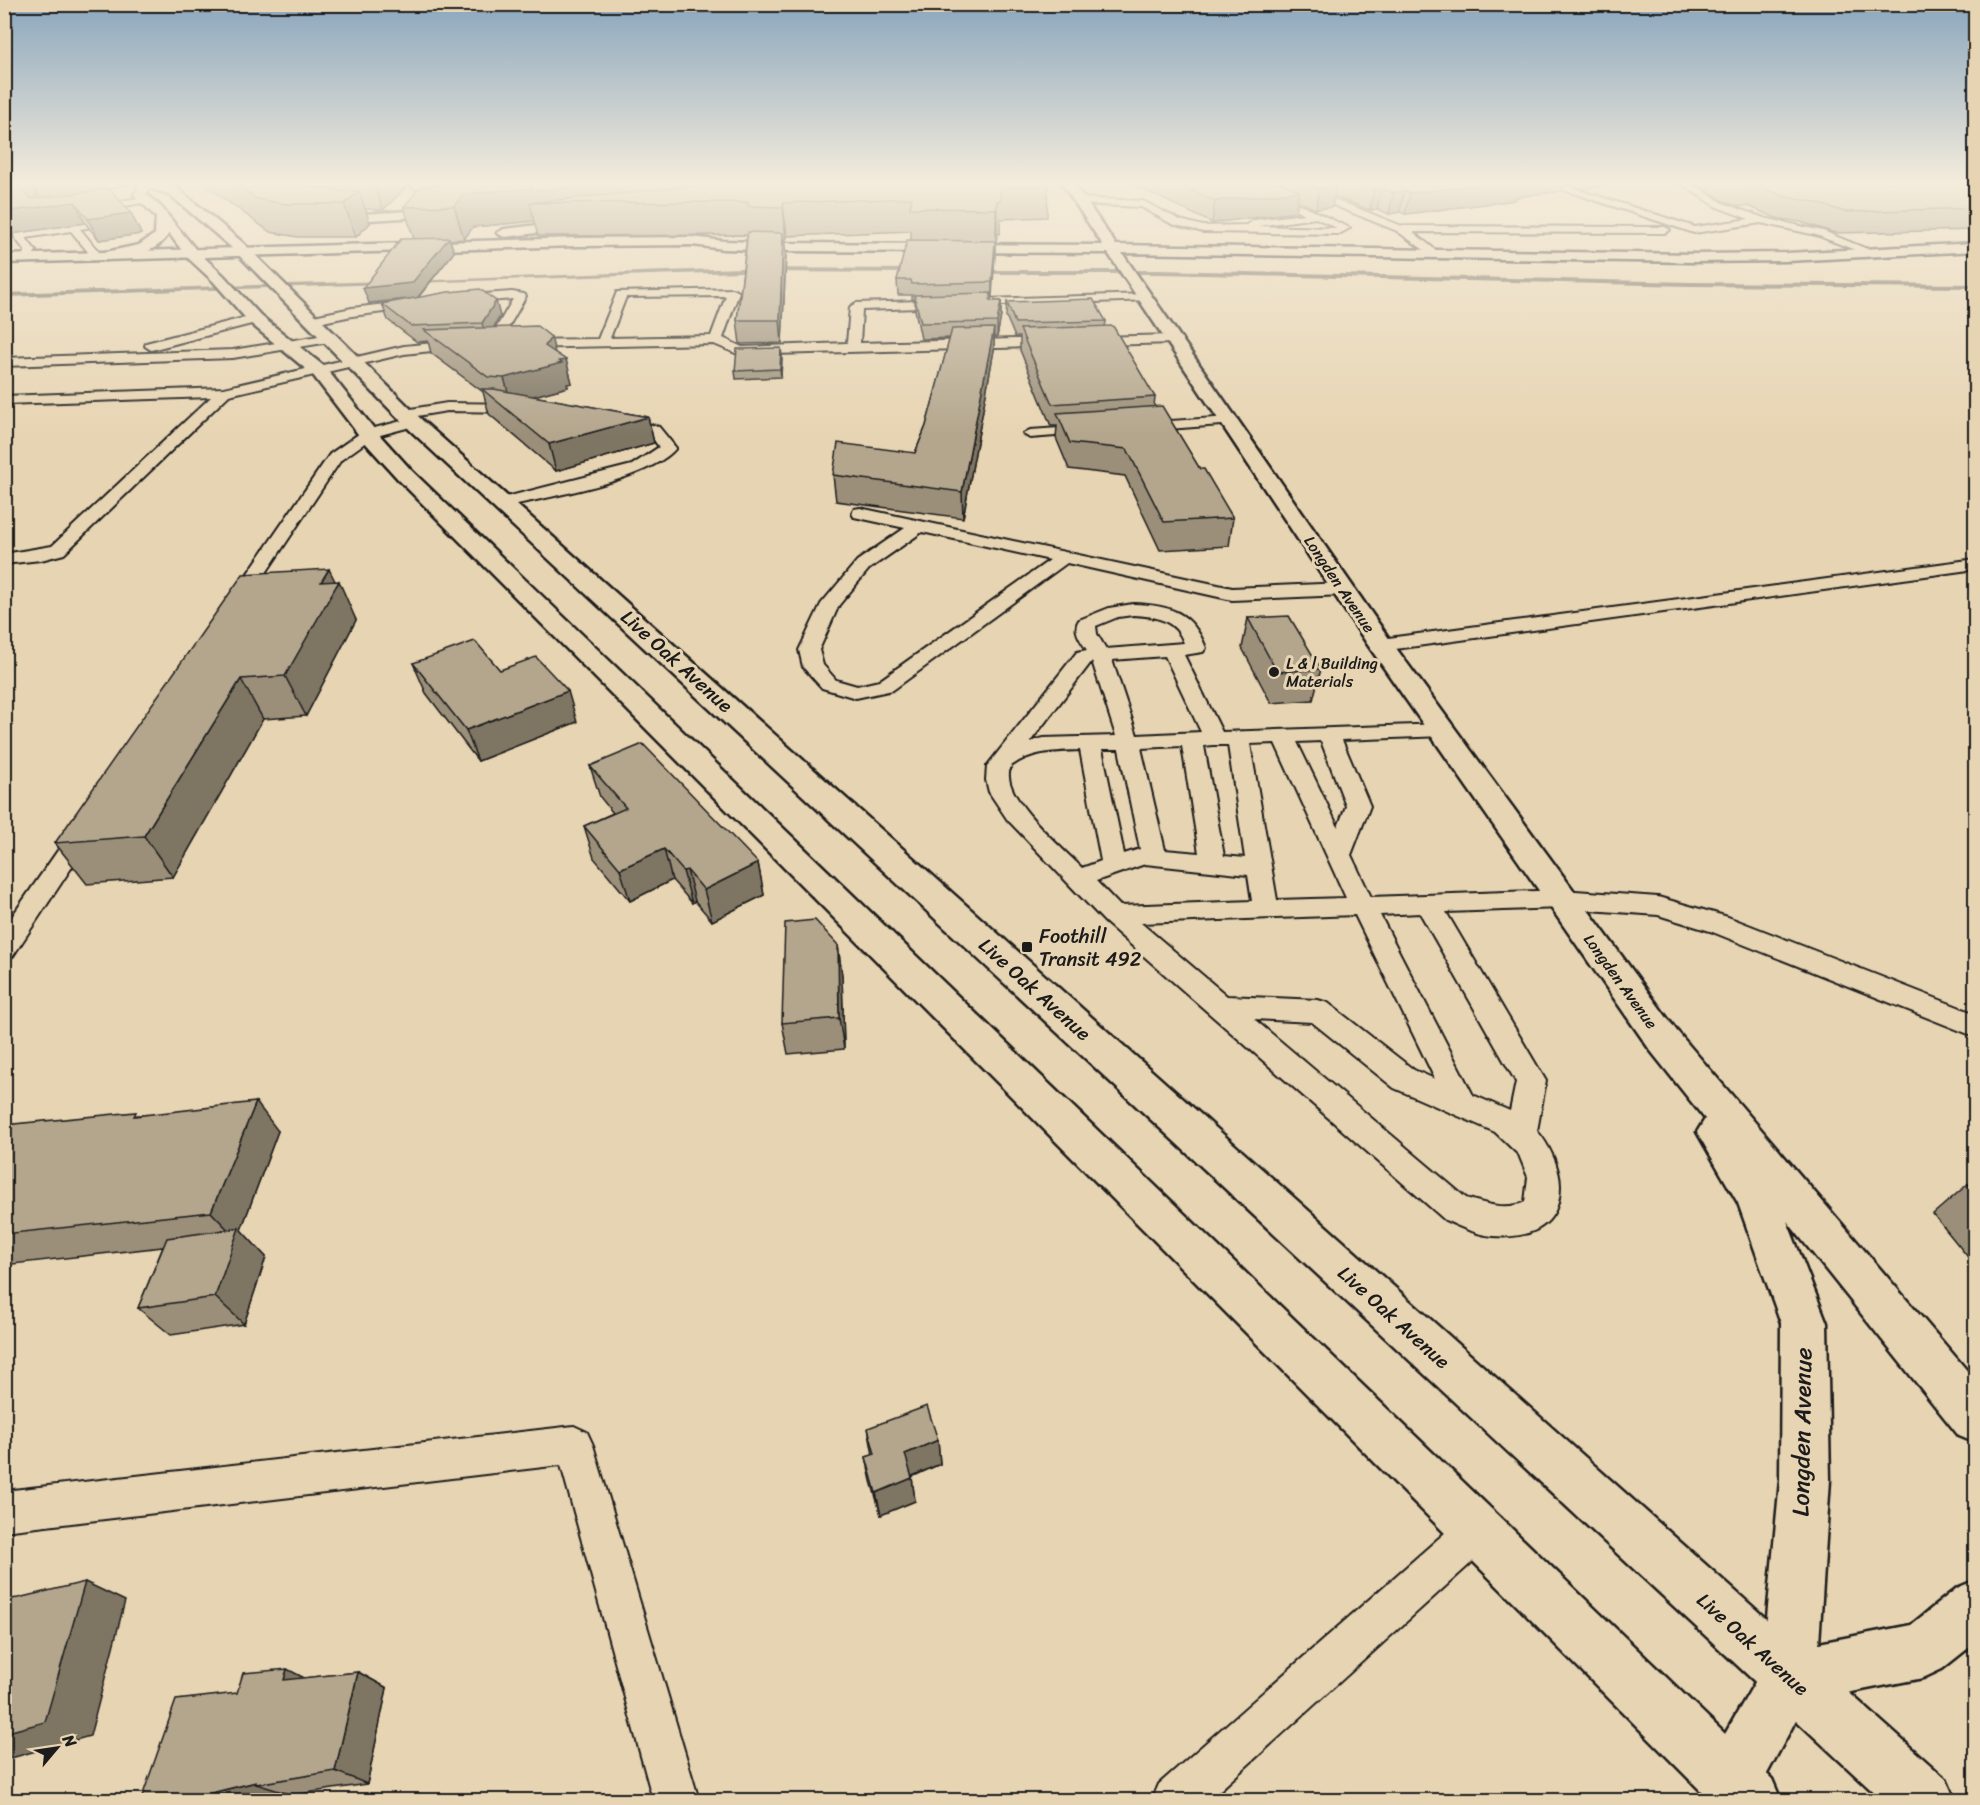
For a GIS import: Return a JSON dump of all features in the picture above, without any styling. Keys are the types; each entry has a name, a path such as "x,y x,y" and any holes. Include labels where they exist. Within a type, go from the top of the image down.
{"main road":[{"path":"4,271 81,266"},
{"name":"Live Oak Avenue","path":"205,266 255,319 319,371 504,502 1925,1800"},
{"name":"Live Oak Avenue","path":"257,266 353,361 395,423 413,484 1477,1531 1734,1794"},
{"name":"Longden Avenue","path":"1125,266 1381,645 1663,1040 1976,1419"},
{"name":"Longden Avenue","path":"1663,1040 1756,1196 1804,1323 1805,1480 1789,1677 1734,1794"},
{"path":"1789,1677 1923,1650 1976,1607"}],"lane":[{"path":"603,341 621,294 733,292 716,340"},
{"path":"313,321 352,312 437,302 520,296 493,344"},
{"path":"853,347 856,307 982,309 1147,298"},
{"path":"98,359 255,319"},
{"path":"4,399 224,392 422,347 716,340 740,351 1063,336 1096,342 1175,339"},
{"path":"4,362 233,354 331,338"},
{"path":"4,558 41,555 58,550 224,392"},
{"path":"229,614 335,457 395,423 447,407 537,409"},
{"path":"504,502 638,468 668,448 654,430 620,419 596,416"},
{"path":"1030,434 1230,421"},
{"path":"860,513 1232,594 1344,589"},
{"path":"919,526 863,565 830,604 809,650 813,667 829,684 856,692 886,686 1065,557"},
{"path":"1381,645 1976,564"},
{"path":"1154,857 1129,742 1100,655 1087,634 1086,624 1112,611 1128,609 1160,612 1174,617 1190,629 1196,648 1172,650 1100,655 1084,656 998,766 997,774 1002,795 1015,814 1114,915 1456,1210 1491,1221 1532,1217 1539,1210 1545,1193 1544,1177 1532,1147 1506,1123 1404,1079 1318,1011 1221,1007"},
{"path":"1172,650 1203,739 1213,863"},
{"path":"1007,757 1024,749 1043,745 1443,730"},
{"path":"1329,735 1358,806 1339,855"},
{"path":"1283,736 1363,906 1462,1104"},
{"path":"1239,738 1266,910"},
{"path":"1090,743 1114,866"},
{"path":"4,949 97,811"},
{"path":"1078,878 1144,856 1259,868"},
{"path":"1114,915 1562,899 1658,906 1719,924 1976,1026"},
{"path":"1428,904 1531,1081 1521,1135"},
{"path":"4,1511 574,1445 676,1800"},
{"path":"1175,1800 1477,1531"}],"building":[{"path":"380,266 426,266 412,283 363,288"},
{"path":"744,266 782,266 780,320 737,320"},
{"path":"900,266 993,266 992,282 912,284 911,280 897,280"},
{"path":"480,289 496,301 482,323 411,326 382,304 448,292"},
{"path":"991,293 990,301 1001,301 997,322 921,323 914,295"},
{"path":"1093,299 1106,321 1015,323 1007,302"},
{"path":"537,326 551,337 545,346 566,360 504,378 488,377 424,330"},
{"path":"1113,326 1155,397 1052,404 1020,329"},
{"path":"994,328 962,492 833,475 838,443 915,453 926,426 952,329"},
{"path":"781,348 780,369 735,371 737,349"},
{"path":"482,389 494,389 648,417 549,444"},
{"path":"1162,406 1233,518 1164,522 1127,449 1070,443 1057,413"},
{"path":"329,569 321,582 339,581 285,676 241,679 144,836 55,843 243,574"},
{"path":"1289,616 1321,669 1277,672 1248,618"},
{"path":"475,641 500,670 536,657 568,691 466,730 413,663"},
{"path":"643,744 758,863 704,890 664,849 620,869 584,826 626,808 590,766"},
{"path":"815,920 838,945 839,1018 782,1023 785,923"},
{"path":"256,1102 211,1212 4,1234 4,1125 136,1112 134,1116"},
{"path":"1968,1184 1976,1184 1976,1194"},
{"path":"239,1228 215,1297 138,1308 167,1238"},
{"path":"927,1406 938,1440 905,1454 912,1478 876,1493 866,1457 875,1454 868,1428"},
{"path":"85,1582 45,1722 4,1733 4,1600"},
{"path":"287,1669 284,1680 358,1672 335,1771 256,1784 256,1782 203,1795 141,1800 176,1700 237,1693 243,1673"}],"waterway":[{"path":"415,281 741,270 918,271"},
{"path":"976,272 1158,272 1690,284 1976,286"},
{"path":"4,295 384,282"}],"place":[{"name":"L & l Building Materials","path":"1274,672"},
{"name":"Foothill Transit 492","path":"1027,947"}]}
